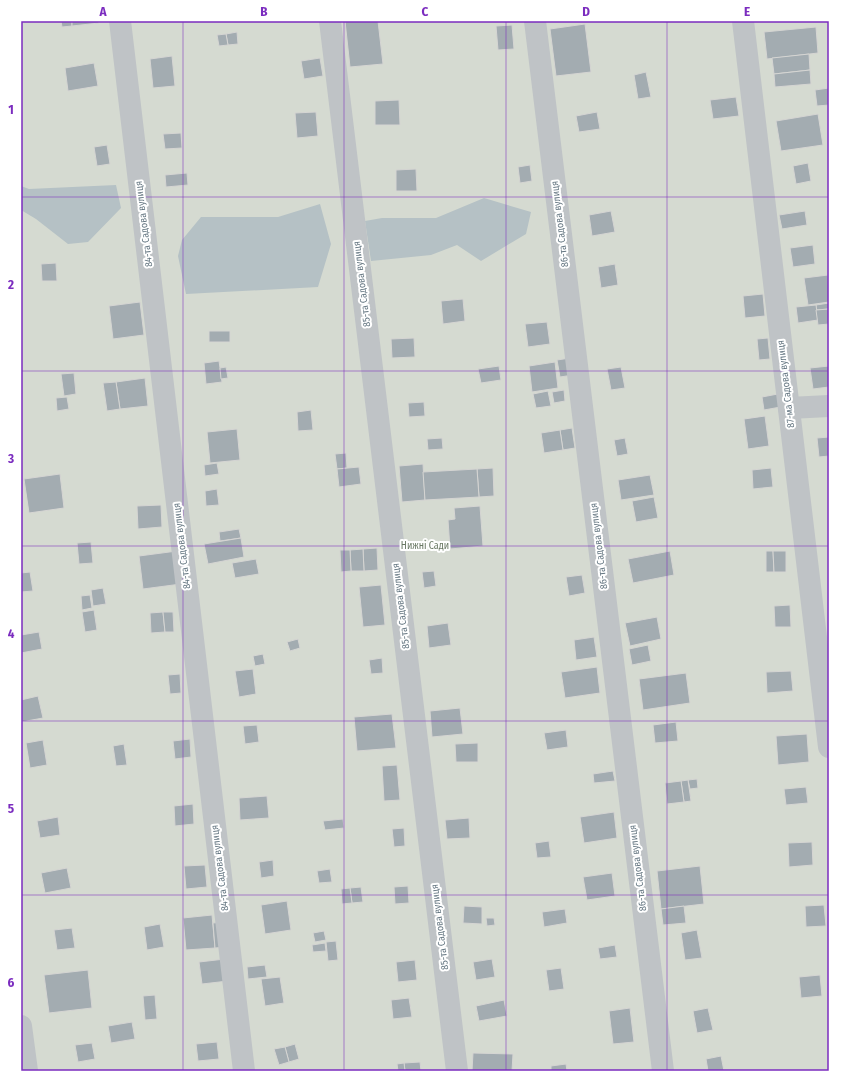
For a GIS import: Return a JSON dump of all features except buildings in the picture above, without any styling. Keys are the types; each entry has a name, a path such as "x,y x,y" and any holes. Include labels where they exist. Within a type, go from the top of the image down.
{"street":[{"name":"84-та Садова вулиця","path":"120,21 244,1071"},
{"name":"85-та Садова вулиця","path":"330,21 457,1071"},
{"name":"86-та Садова вулиця","path":"535,21 663,1071"},
{"name":"87-ма Садова вулиця","path":"743,21 829,747"},
{"path":"789,408 829,406"},
{"path":"21,1026 27,1071"}],"green space":[{"name":"Нижні Сади","path":"21,21 829,21 829,1071 21,1071"}],"shaded area":[{"path":"116,185 121,208 88,242 68,244 36,219 21,210 21,186 29,189"},
{"path":"484,198 531,212 526,234 481,261 457,245 431,255 371,261 365,221 382,218 436,218"},
{"path":"320,204 331,244 318,287 186,294 178,256 182,240 201,217 278,217"}]}
